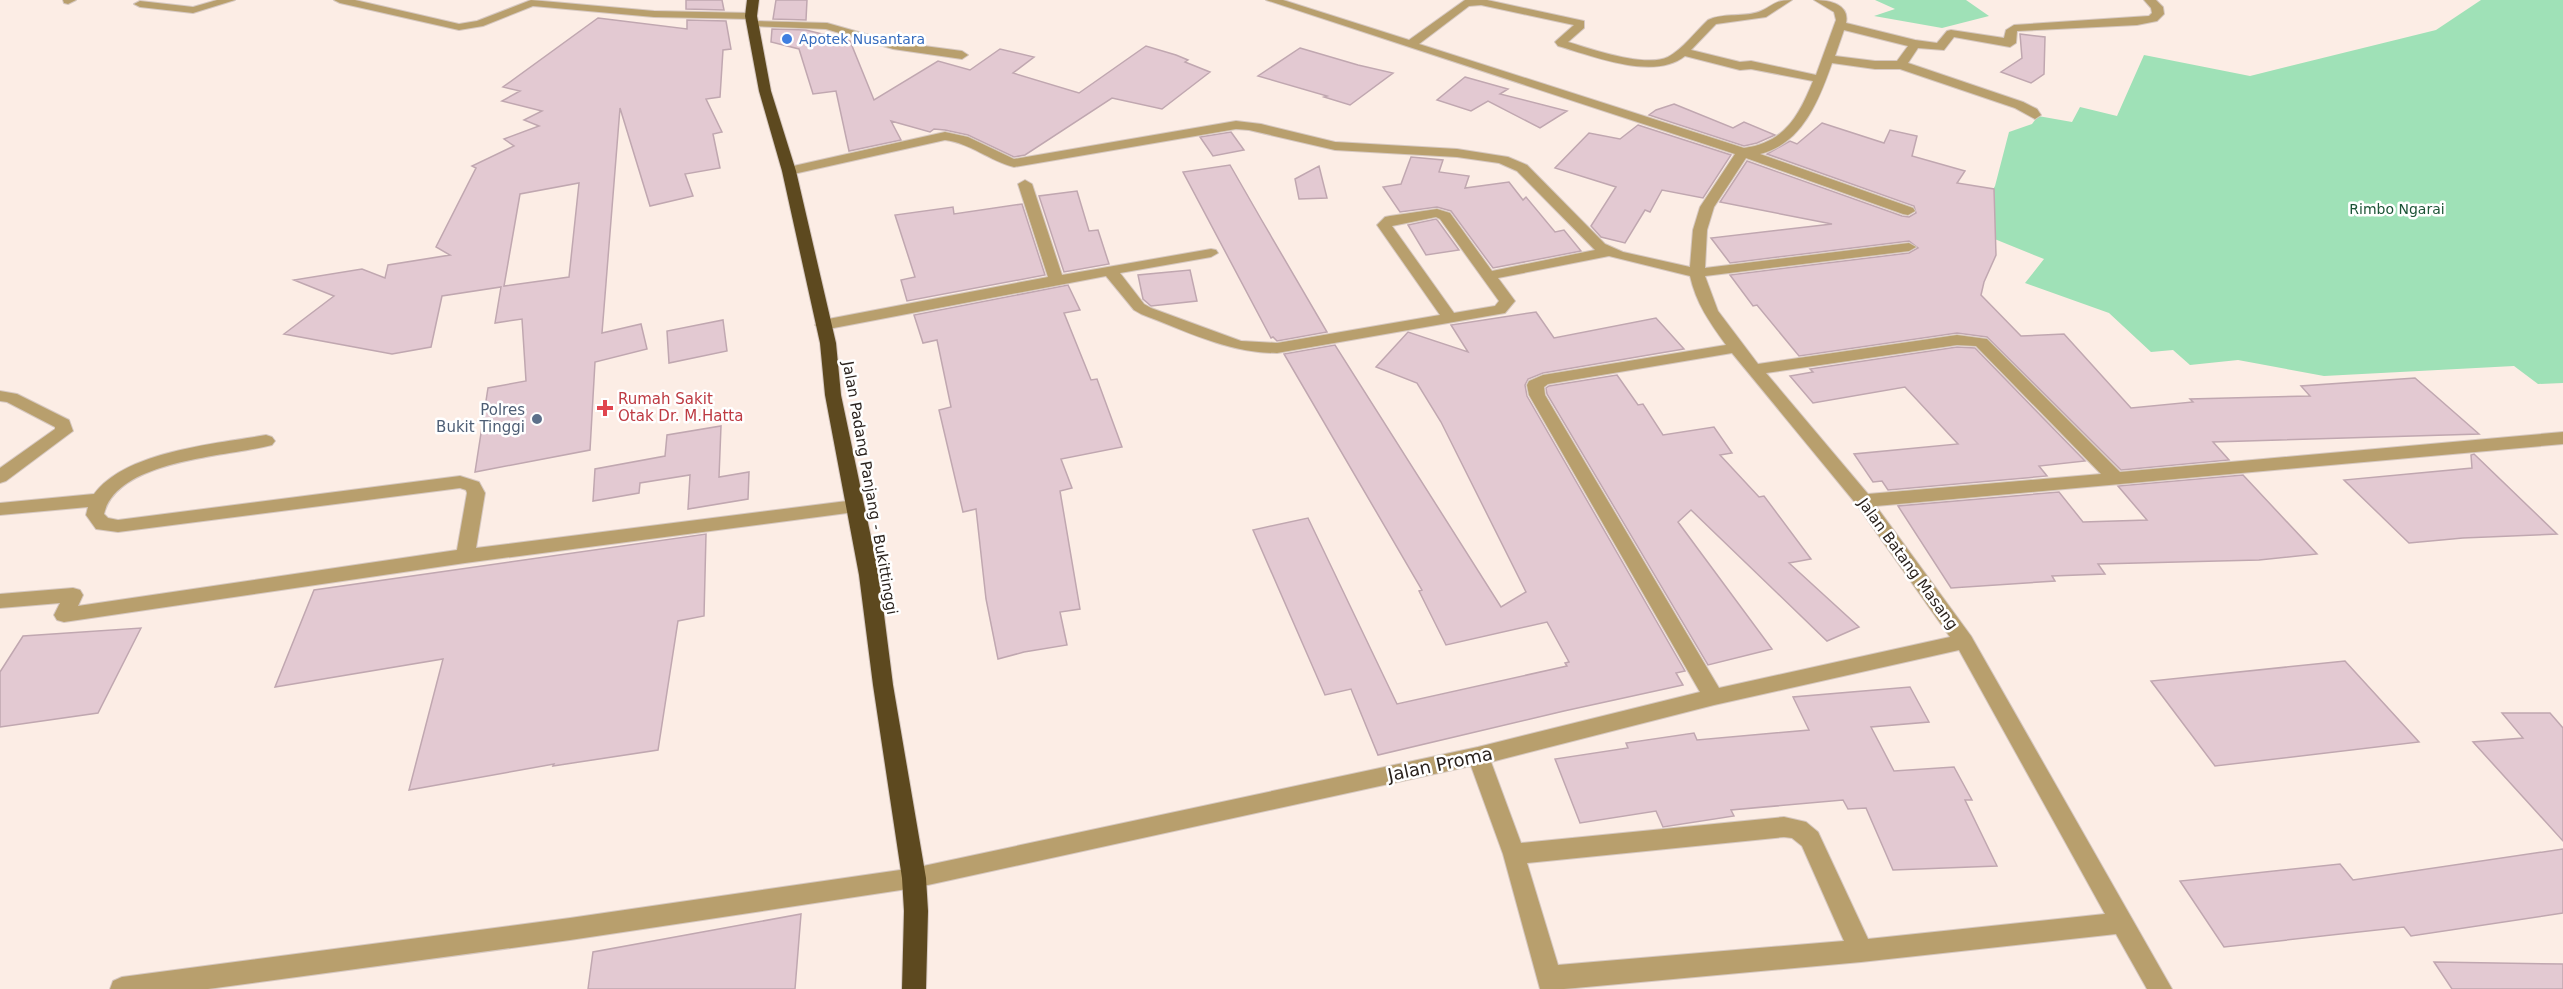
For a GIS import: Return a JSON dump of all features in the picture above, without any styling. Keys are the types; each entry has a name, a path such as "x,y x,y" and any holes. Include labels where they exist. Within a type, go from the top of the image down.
{"highway":[{"name":"Jalan Padang Panjang - Bukittinggi","path":"752,13 765,91 789,171 828,343 833,395 869,575 914,878 916,911 914,989"}],"street":[{"path":"140,4 193,10 229,0"},
{"path":"340,0 459,27 479,24 532,3 654,14 752,13 827,26 893,45 962,55"},
{"path":"1272,0 1743,152 1908,211"},
{"path":"1411,44 1466,3 1473,1 1577,22 1580,26 1561,42 1584,50 1656,64 1671,60 1712,22 1719,19 1762,15 1786,0"},
{"path":"1743,152 1769,148 1794,130 1828,59 1839,25 1841,13 1836,7 1821,0"},
{"path":"1839,25 1915,44 1940,47 1951,33 2010,43 2010,32 2014,28 2137,22 2153,19 2158,14 2157,7 2150,0"},
{"path":"1901,65 1915,44"},
{"path":"1681,51 1736,66 1749,65 1819,79"},
{"path":"1828,59 1875,65 1901,65 2019,105 2035,115"},
{"path":"789,171 945,136 963,138 994,157 1014,163 1236,124 1252,125 1336,146 1482,155 1511,162 1522,168 1594,243 1609,252 1697,273 1909,247"},
{"name":"Jalan Batang Masang","path":"1743,152 1707,207 1700,230 1697,273 1701,291 1710,311 1736,348 1863,501 1964,641 2120,923 2160,989"},
{"path":"1026,184 1056,280"},
{"path":"1111,272 1139,307 1146,311 1251,348 1277,348 1500,310 1507,301 1442,214 1433,213 1386,222 1384,225 1450,318"},
{"path":"1488,276 1609,252"},
{"path":"823,325 1211,253"},
{"path":"1754,370 1956,340 1981,342 2117,479"},
{"path":"1714,697 1537,395 1535,386 1543,380 1736,348"},
{"path":"0,396 11,398 63,423 64,431 0,477"},
{"path":"1863,501 2563,438"},
{"path":"266,441 157,462 116,483 99,500 95,515 103,524 118,526 460,482 473,486 476,493 465,556"},
{"path":"0,509 99,500"},
{"path":"0,601 73,595 64,615 465,556 855,506"},
{"name":"Jalan Proma","path":"122,989 582,927 914,878 1478,756 1714,697 1964,641"},
{"path":"1478,756 1514,854 1551,983 2120,923"},
{"path":"1514,854 1784,827 1798,829 1810,839 1861,951"}],"green space":[{"path":"1875,0 1966,0 1989,16 1942,28 1874,16 1895,9"},
{"name":"Rimbo Ngarai","path":"2481,0 2563,0 2563,383 2538,384 2514,366 2324,376 2238,360 2190,365 2173,350 2151,352 2109,313 2025,283 2044,259 1965,227 1983,207 1995,186 2009,132 2032,124 2038,116 2072,122 2080,107 2117,116 2144,55 2250,76 2436,30"}],"building":[{"path":"686,0 722,0 724,10 686,9"},
{"path":"776,0 807,0 806,20 773,19"},
{"path":"598,18 687,29 687,20 726,21 731,49 723,50 720,97 706,99 722,132 713,134 720,168 685,174 693,196 650,206 620,108 602,333 641,324 647,349 595,362 590,450 475,472 488,388 526,381 522,319 495,323 501,287 442,296 431,347 392,354 284,334 334,296 294,280 362,269 385,278 388,265 450,255 436,247 476,168 472,166 514,146 504,139 539,126 524,120 542,111 502,101 520,91 503,87","holes":["579,183 569,277 504,286 520,194"]},
{"path":"772,29 806,30 850,41 874,100 938,61 970,70 1000,49 1034,57 1013,73 1079,93 1146,46 1176,55 1188,60 1185,62 1210,72 1162,109 1112,98 1025,155 1014,157 968,135 934,129 930,132 891,121 901,140 849,151 836,91 813,94 799,49 771,42"},
{"path":"2020,34 2045,37 2044,74 2031,83 2001,72 2022,58"},
{"path":"1300,48 1393,73 1350,105 1258,76"},
{"path":"1465,77 1508,89 1500,94 1567,111 1540,128 1488,101 1471,111 1437,100"},
{"path":"1674,104 1733,128 1744,122 1775,135 1744,146 1649,115"},
{"path":"1822,123 1884,143 1890,130 1917,136 1912,156 1965,171 1957,183 1994,189 1996,255 1981,295 2021,336 2064,334 2131,408 2193,402 2190,399 2310,396 2301,386 2415,378 2479,434 2213,442 2229,460 2121,470 1987,337 1957,333 1799,356 1757,305 1753,306 1730,275 1909,253 1918,248 1909,241 1730,263 1711,238 1832,224 1720,202 1747,161 1902,216 1909,217 1916,213 1914,206 1767,154 1790,141 1797,144"},
{"path":"1638,125 1731,155 1703,198 1662,190 1650,212 1645,210 1625,243 1601,237 1591,226 1616,187 1555,168 1589,133 1620,139"},
{"path":"1231,132 1244,150 1213,156 1200,137"},
{"path":"1411,157 1443,160 1439,172 1469,176 1465,188 1509,182 1523,200 1526,197 1555,232 1564,230 1581,251 1493,268 1451,211 1437,207 1400,212 1383,187 1401,184"},
{"path":"1230,165 1327,332 1277,341 1271,338 1183,172"},
{"path":"1319,166 1327,198 1299,199 1295,179"},
{"path":"1077,191 1089,231 1098,230 1109,264 1064,272 1039,196"},
{"path":"1022,204 1045,275 907,301 901,280 915,277 895,215 953,207 954,214"},
{"path":"1436,219 1459,250 1426,255 1408,225"},
{"path":"1190,270 1197,301 1151,306 1143,299 1138,275"},
{"path":"1068,285 1080,310 1064,313 1091,380 1097,379 1122,447 1061,459 1072,488 1060,491 1080,609 1060,612 1067,645 998,659 986,599 976,509 963,512 939,410 951,407 937,340 923,343 914,315"},
{"path":"1536,312 1554,338 1656,318 1684,349 1543,373 1528,379 1525,385 1527,396 1685,671 1676,673 1683,685 1378,755 1351,689 1325,695 1253,530 1308,518 1397,704 1567,666 1565,663 1569,662 1547,622 1446,645 1419,591 1422,590 1284,354 1335,345 1501,607 1526,592 1441,422 1417,383 1376,367 1408,332 1468,352 1451,325"},
{"path":"723,320 727,351 669,363 667,331"},
{"path":"1957,347 1975,348 2085,461 2039,466 2047,476 1888,490 1882,481 1873,482 1854,454 1958,444 1905,387 1813,403 1790,376 1813,372 1810,369"},
{"path":"1617,375 1638,405 1643,404 1663,435 1714,427 1732,453 1720,455 1759,497 1764,496 1811,559 1789,563 1859,627 1827,641 1691,510 1678,522 1772,649 1708,665 1547,394 1546,388 1549,386"},
{"path":"721,426 719,477 749,472 748,499 688,509 690,475 640,483 639,493 593,501 595,469 665,456 667,435"},
{"path":"2474,454 2557,534 2409,543 2344,480 2472,468 2471,455"},
{"path":"2243,475 2317,554 2259,560 2098,564 2105,574 2052,576 2055,581 1951,588 1898,506 2059,492 2083,522 2147,520 2118,486"},
{"path":"706,534 704,616 678,621 658,750 553,766 554,764 409,790 443,659 275,687 314,590"},
{"path":"141,628 98,713 0,727 0,672 23,636"},
{"path":"2345,661 2419,742 2215,766 2151,681"},
{"path":"1910,687 1929,722 1871,727 1894,771 1954,767 1972,800 1965,800 1997,866 1893,870 1866,808 1848,809 1843,800 1731,810 1734,816 1663,827 1656,811 1580,823 1555,759 1628,748 1626,743 1694,733 1697,740 1809,730 1793,697"},
{"path":"2502,713 2550,713 2563,728 2563,841 2473,742 2523,738"},
{"path":"2563,849 2563,913 2411,936 2404,927 2224,947 2180,881 2340,864 2353,880"},
{"path":"801,914 795,989 588,989 593,952"},
{"path":"2434,962 2563,964 2563,989 2452,989"}],"place":[{"name":"Apotek Nusantara","path":"787,39"},
{"name":"Rumah Sakit Otak Dr. M.Hatta","path":"605,408"},
{"name":"Polres Bukit Tinggi","path":"537,419"}]}
